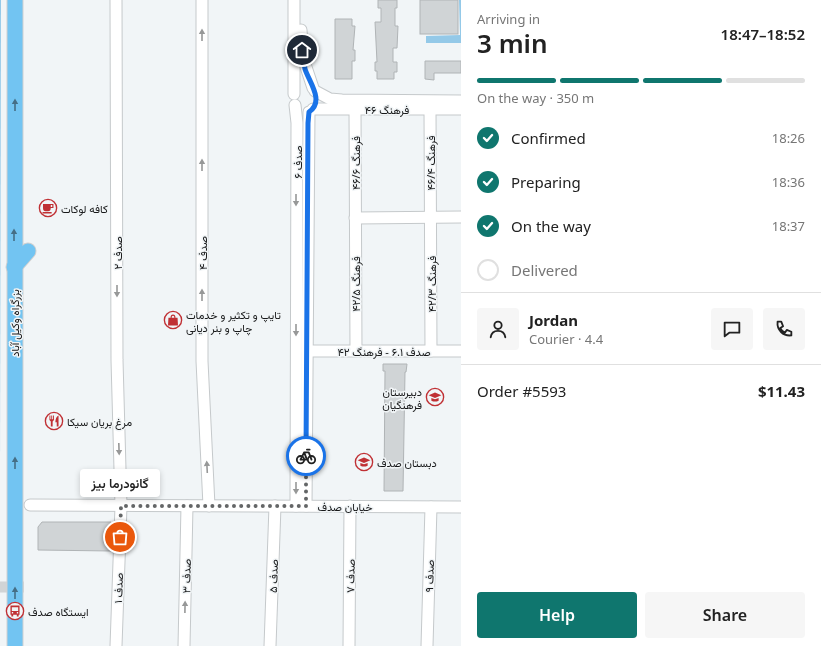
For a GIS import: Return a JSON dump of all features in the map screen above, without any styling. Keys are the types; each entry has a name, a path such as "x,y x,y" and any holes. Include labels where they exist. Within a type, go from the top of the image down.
{"highway":[{"name":"بزرگراه وکیل آباد","path":"15,0 15,646"},
{"path":"14,267 28,251"}],"street":[{"name":"صدف ۲","path":"116,0 117,360 121,506"},
{"name":"صدف ۴","path":"202,0 202,361 209,506"},
{"name":"صدف ۶","path":"294,0 294,100 297,123 307,351 301,506"},
{"path":"301,0 303,58 314,89 316,102 311,110 300,112 294,100 297,87 305,84 314,89"},
{"name":"فرهنگ ۴۶","path":"314,89 330,99 342,100 461,101"},
{"name":"فرهنگ ۴۶","path":"311,110 355,108 461,109"},
{"name":"فرهنگ ۴۶/۶","path":"355,108 355,218"},
{"name":"فرهنگ ۴۶/۴","path":"430,109 430,218"},
{"name":"صدف ۶","path":"301,506 302,258 311,110"},
{"path":"355,218 461,218"},
{"name":"فرهنگ ۴۲/۵","path":"355,218 356,351"},
{"name":"فرهنگ ۴۲/۳","path":"430,218 431,351"},
{"name":"صدف ۶.۱ - فرهنگ ۴۲","path":"307,351 461,350"},
{"name":"خیابان صدف","path":"33,505 461,507"},
{"name":"صدف ۱","path":"116,646 121,506"},
{"name":"صدف ۳","path":"184,646 187,506"},
{"name":"صدف ۵","path":"270,646 275,506"},
{"name":"صدف ۷","path":"349,646 350,506"},
{"name":"صدف ۹","path":"427,646 431,507"}],"shaded area":[{"path":"0,0 1,0 0,466"},
{"path":"459,0 461,0 461,43 426,43 426,36 460,35"}],"building":[{"path":"378,0 397,0 397,8 395,8 395,26 398,26 397,48 393,48 393,62 397,62 397,72 394,72 394,79 377,79 377,71 375,71 375,62 377,62 375,22 381,22 381,8 378,8"},
{"path":"420,0 458,0 458,34 420,34"},
{"path":"335,19 352,19 352,26 355,26 353,50 355,50 355,61 352,61 352,79 335,79"},
{"path":"425,61 461,61 461,73 434,73 434,80 425,79"},
{"path":"383,364 407,364 405,372 403,491 384,491 385,371 383,371"},
{"path":"42,522 111,522 111,551 38,550 38,527"}],"tunnel":[{"path":"0,587 24,587"}],"way so far":[{"path":"120,537 121,506 306,506 306,456"}],"place":[{"name":"کافه لوکات","path":"48,208"},
{"name":"تایپ و تکثیر و خدمات چاپ و بنر دیانی","path":"173,320"},
{"name":"دبیرستان فرهنگیان","path":"435,397"},
{"name":"مرغ بریان سیکا","path":"54,421"},
{"name":"دبستان صدف","path":"364,462"},
{"name":"گانودرما بیز","path":"120,537"},
{"name":"ایستگاه صدف","path":"15,611"}],"route":[{"path":"302,50 306,70 317,99 315,106 309,112 308,123 306,456"}]}
